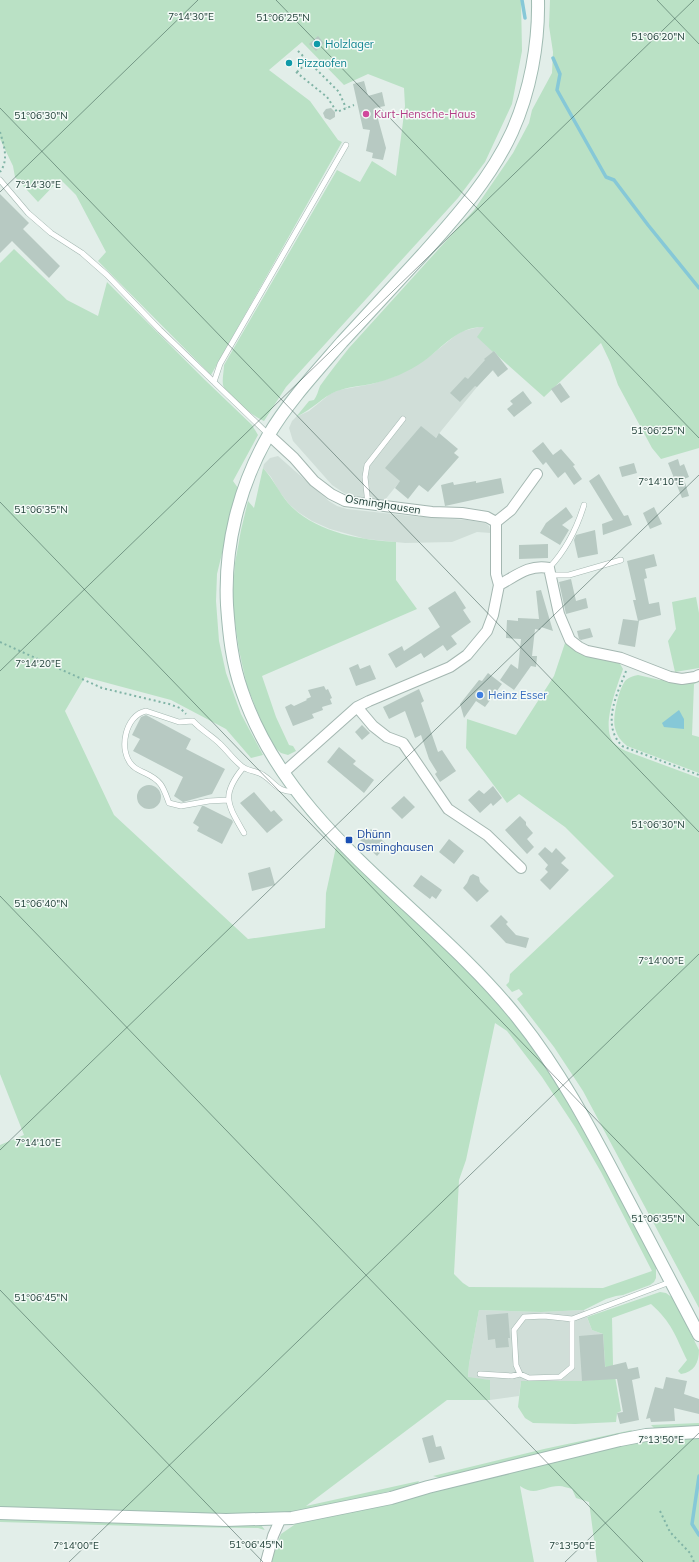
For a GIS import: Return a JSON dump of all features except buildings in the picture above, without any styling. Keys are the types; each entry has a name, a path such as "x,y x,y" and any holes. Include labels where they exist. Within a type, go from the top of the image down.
{"main road":[{"path":"538,0 535,43 527,89 512,133 500,155 478,188 446,228 308,381 280,418 259,454 243,490 234,526 228,561 227,601 230,643 240,688 262,739 283,773 297,792 333,835 477,971 504,1001 552,1064 577,1105 699,1335"},
{"path":"0,1514 280,1520 391,1498 428,1487 620,1440 646,1435 699,1432"}],"street":[{"name":"Osminghausen","path":"269,435 294,458 314,481 331,494 345,501 487,517 496,522"},
{"path":"283,773 357,707 450,667 467,655 487,631 493,615 499,585 496,574 496,522 511,510 537,474"},
{"path":"499,585 526,570 540,567 550,572 559,614 573,644 587,651 630,661 677,678 690,678 699,675"},
{"path":"357,707 373,726 387,737 403,743 448,809 487,835 521,868"},
{"path":"266,1562 273,1536 280,1520"}],"lane":[{"path":"214,382 220,364 346,145"},
{"path":"0,180 28,213 50,233 93,262 160,330 269,435"},
{"path":"368,504 365,478 367,465 403,419"},
{"path":"584,505 580,518 564,550 550,572 569,575 621,560"},
{"path":"228,800 209,801 190,806 173,805 169,803 162,785 157,779 131,765 125,751 125,736 129,725 140,712 152,712 179,722 193,721 201,730 218,742 243,768 254,770 262,774 276,788 285,792 297,792"},
{"path":"243,768 231,787 228,800 230,807 244,833"},
{"path":"520,1374 516,1365 514,1330 524,1318 544,1316 572,1320 671,1282"},
{"path":"480,1374 512,1376 520,1374 529,1378 560,1377 572,1367 572,1320"}],"path":[{"path":"298,51 339,92 346,108"},
{"path":"309,62 296,72 327,97 337,112 354,105"},
{"path":"0,132 5,153 5,161 0,172"},
{"path":"0,642 102,688 180,708 193,721"},
{"path":"630,661 613,708 611,726 615,737 622,746 699,775"},
{"path":"660,1511 670,1532 690,1553 694,1562"}],"shaded area":[{"path":"485,327 494,351 508,369 498,377 492,370 384,501 356,498 344,493 332,485 293,441 289,428 292,421 296,417 309,411 330,394 339,390 372,384 396,376 425,360 456,335 463,331"},
{"path":"278,456 329,501 337,506 347,509 485,523 489,526 491,533 477,532 452,542 405,543 366,539 330,529 312,521 298,512 289,504 279,491 271,477 263,468 264,464 270,458"},
{"path":"479,1310 541,1312 584,1310 592,1330 603,1334 606,1380 521,1381 519,1396 490,1400 489,1380 468,1378 469,1364"}],"green space":[{"path":"0,0 521,0 522,51 512,104 485,162 458,198 286,387 264,421 241,405 225,389 223,385 224,365 337,170 360,182 372,161 396,176 405,106 404,88 368,74 344,85 302,42 269,70 310,101 338,140 342,142 211,375 98,261 106,252 76,195 60,179 38,202 15,177 13,166 0,139"},
{"path":"550,0 699,0 699,448 661,459 652,448 618,385 610,362 601,343 544,397 477,337 484,327 466,330 451,338 424,361 412,369 392,378 337,391 296,417 309,401 314,400 320,386 349,348 474,210 513,153 529,123 532,110 552,73 553,52 549,26"},
{"path":"14,249 67,300 98,316 107,282 252,425 258,435 233,481 238,488 217,574 216,601 219,641 226,673 241,714 263,755 251,758 226,729 171,700 85,677 65,711 114,815 248,939 325,928 326,893 336,847 467,970 519,1029 541,1060 571,1108 656,1267 656,1278 650,1285 623,1295 606,1299 584,1310 541,1312 479,1310 468,1377 490,1380 490,1400 447,1400 306,1506 419,1481 417,1485 302,1511 254,1515 0,1508 0,1145 24,1135 0,1074 0,263","holes":["495,1023 507,1031 542,1077 575,1127 601,1172 652,1271 603,1288 469,1287 454,1274 459,1180 466,1160"]},
{"path":"263,468 288,503 311,521 338,533 368,539 396,542 396,580 417,609 262,676 276,717 289,745 293,746 296,751 288,755 281,753 270,743 247,686 239,650 232,601 235,563 241,530 248,501 254,508"},
{"path":"696,597 699,613 699,668 675,672 668,641 676,629 672,602"},
{"path":"566,640 619,662 623,669 609,717 610,735 613,742 626,751 699,778 699,1308 583,1091 554,1047 517,999 523,994 519,989 512,992 506,985 509,982 510,974 614,876 565,827 519,794 507,803 466,748 467,719 516,735 554,676"},
{"path":"638,675 660,680 699,679 699,682 694,684 692,735 699,737 699,773 627,746 618,736 614,723 614,717 621,689 626,680"},
{"path":"660,1292 666,1293 673,1298 699,1350 697,1363 692,1369 681,1374 678,1371 687,1360 668,1323 651,1304 612,1318 613,1365 621,1411 617,1413 616,1422 575,1424 533,1423 525,1418 518,1407 521,1381 582,1381 606,1379 603,1334 592,1330 587,1317"},
{"path":"699,1423 699,1427 655,1429 651,1425"},
{"path":"632,1430 630,1433 440,1478 433,1476 544,1449"},
{"path":"699,1438 699,1562 597,1562 589,1502 576,1498 572,1489 564,1487 554,1486 530,1491 520,1486 534,1562 270,1562 281,1534 297,1523 630,1444 654,1440"},
{"path":"0,1519 261,1525 265,1530 258,1528 161,1527 0,1522"}],"water":[{"path":"679,710 684,719 684,729 664,727 662,723"}],"waterway":[{"path":"522,0 525,18"},
{"path":"553,58 560,74 557,90 606,177 614,180 699,288"},
{"path":"699,1476 692,1524 699,1535"}],"place":[{"name":"Holzlager","path":"317,44"},
{"name":"Pizzaofen","path":"289,63"},
{"name":"Kurt-Hensche-Haus","path":"366,114"},
{"name":"Heinz Esser","path":"480,695"},
{"name":"Dhünn Osminghausen","path":"349,840"}]}
